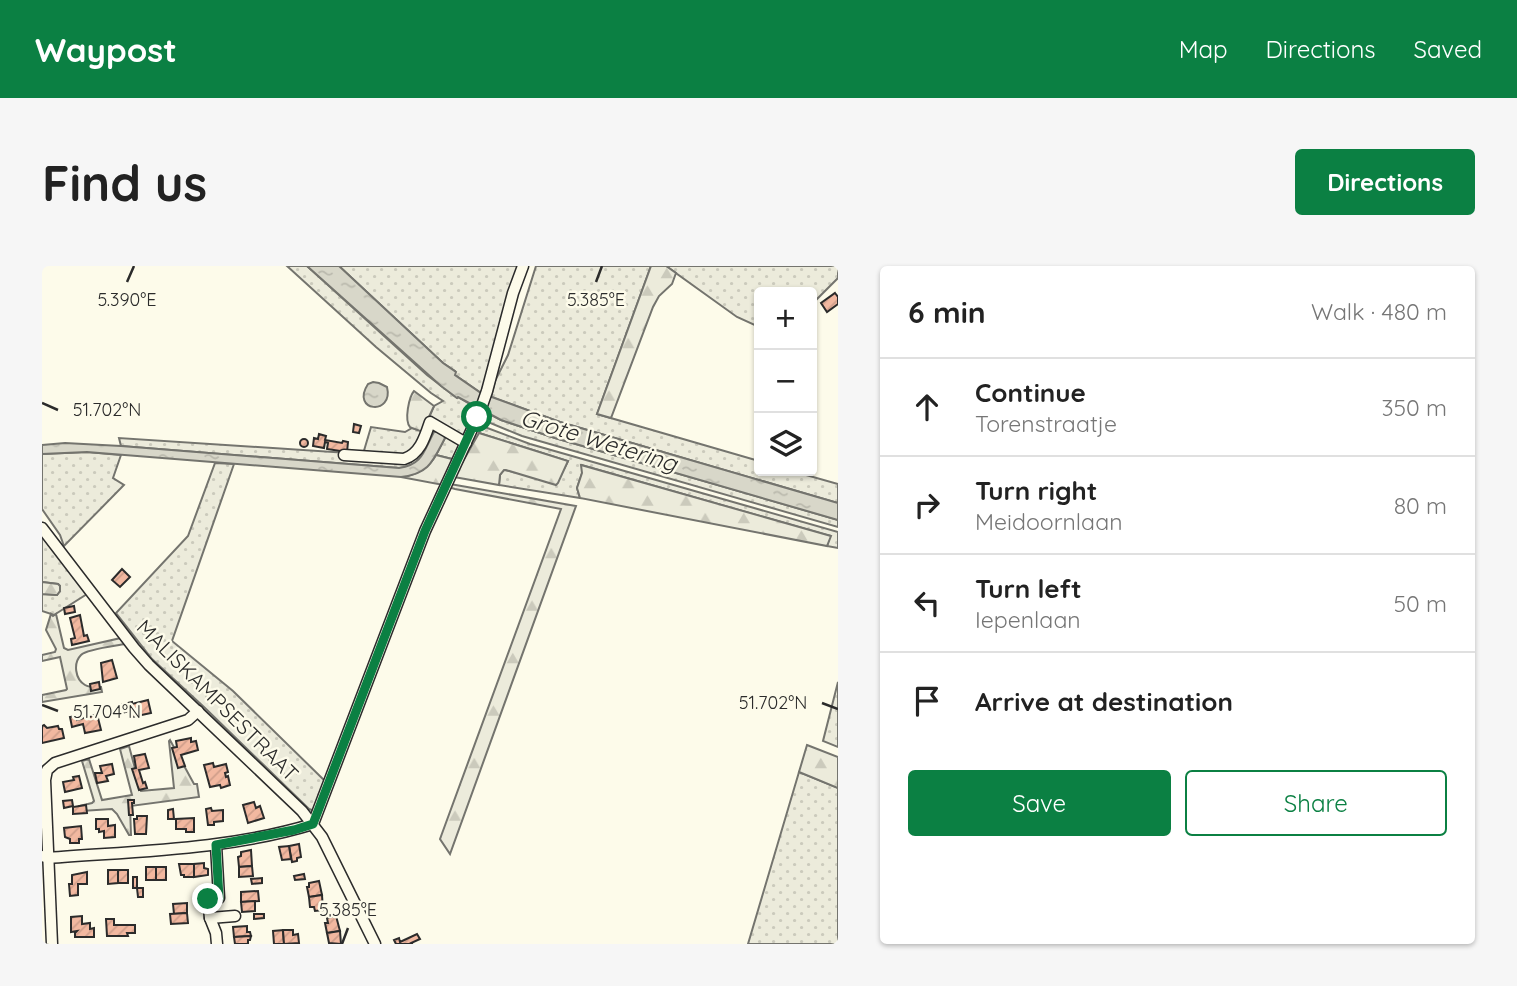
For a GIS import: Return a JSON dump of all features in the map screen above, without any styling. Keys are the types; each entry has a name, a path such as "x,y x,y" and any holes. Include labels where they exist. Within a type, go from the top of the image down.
{"street":[{"path":"46,857 216,845 313,824 425,531 479,414 523,266"},
{"path":"344,455 404,459 411,457 417,452 430,422 466,443"},
{"name":"MALISKAMPSESTRAAT","path":"42,528 134,648 313,824 375,944"},
{"path":"52,944 46,857 47,770 55,763 188,720 198,711"},
{"path":"216,845 219,898 204,899 216,933 216,944"},
{"path":"209,918 235,916"}],"green space":[{"path":"287,266 307,266 427,375 457,398 478,409 456,460 436,455 445,438 434,432 418,460 399,468 121,446 119,438 363,454 371,427 405,432 412,428 423,431 434,406 443,401 376,347"},
{"path":"339,266 520,266 481,393 455,375 455,371 443,363"},
{"path":"536,266 651,266 597,414 754,460 754,476 810,476 838,484 838,503 560,422 491,397 495,381 508,355"},
{"path":"651,266 666,266 676,273 672,284 659,296 653,307 611,418 597,414"},
{"path":"666,266 838,266 838,278 817,299 817,287 754,287 754,325 737,317"},
{"path":"414,391 434,406 422,432 410,427 407,419 410,398"},
{"path":"486,412 501,420 555,438 838,520 838,527 522,436 483,420"},
{"path":"482,426 530,444 838,532 838,548 827,546 830,536 582,465 577,488 580,498 499,485 500,475 504,470 515,472 564,469 568,461 479,433"},
{"path":"479,433 568,461 558,483 556,485 506,470 500,475 499,485 454,477"},
{"path":"87,452 121,455 113,478 124,485 64,546 60,535 42,509 42,454"},
{"path":"436,455 456,460 443,485 401,477 422,470"},
{"path":"215,463 234,464 172,641 233,691 326,782 315,811 309,809 152,659 116,613 188,536"},
{"path":"581,465 831,536 827,546 580,498 577,488 582,473"},
{"path":"450,484 576,506 450,854 440,839 561,509 455,489 448,487"},
{"path":"42,536 87,594 54,615 42,611 42,594 57,595 60,586 42,582"},
{"path":"42,582 58,584 60,591 57,595 42,594"},
{"path":"51,614 56,614 64,648 68,650 121,638 125,644 89,651 78,658 76,666 79,679 87,686 101,687 102,692 42,702 42,695 67,689 60,657 42,661 42,655 55,652 56,649 46,630"},
{"path":"838,682 838,747 823,741"},
{"path":"170,740 194,784 197,784 199,797 130,806 131,835 112,809 78,810 79,806 94,801 82,761 89,759 102,800 132,795 120,749 129,746 141,791 174,788"},
{"path":"807,745 838,757 838,788 799,772"},
{"path":"799,772 838,788 838,944 748,944"}],"water":[{"name":"Grote Wetering","path":"307,266 339,266 456,372 455,375 481,393 560,422 838,503 838,520 501,420 457,398 441,386"},
{"path":"373,382 387,387 387,396 384,403 373,407 364,400 364,393 368,384"},
{"path":"439,431 445,438 429,465 418,473 401,477 87,452 42,454 42,445 65,443 399,468 418,460 434,432"}],"building":[{"path":"835,293 838,304 827,312 821,303"},
{"path":"354,424 361,426 359,433 353,432"},
{"path":"319,434 326,436 325,440 348,442 347,452 327,449 328,443 325,442 324,448 313,446 314,438 318,439"},
{"path":"304,439 308,443 304,447 300,443"},
{"path":"122,569 130,577 120,587 112,580"},
{"path":"74,606 75,612 65,614 64,608"},
{"path":"80,615 84,636 87,635 89,641 72,645 71,639 75,638 70,618"},
{"path":"112,660 117,678 103,682 101,663"},
{"path":"99,682 100,689 91,691 90,684"},
{"path":"148,700 151,713 132,717 130,711 121,713 119,705"},
{"path":"97,714 101,730 85,733 83,724 72,727 70,717 76,716 77,720"},
{"path":"44,725 47,728 58,726 62,729 64,738 42,743"},
{"path":"191,738 191,742 196,741 198,750 181,755 185,766 178,768 172,748 177,747 176,741"},
{"path":"145,754 149,768 139,770 147,788 139,790 132,769 136,768 134,756"},
{"path":"213,763 214,767 226,764 228,772 225,773 230,785 210,787 204,765"},
{"path":"112,764 114,774 106,776 108,781 97,783 95,773 102,773 100,766"},
{"path":"79,776 82,788 65,792 63,782"},
{"path":"72,800 73,806 64,808 63,801"},
{"path":"128,800 134,800 133,815 129,815"},
{"path":"254,802 256,808 260,806 264,818 248,823 243,805"},
{"path":"86,805 87,813 73,814 73,807"},
{"path":"211,808 212,811 223,810 223,821 208,825 206,809"},
{"path":"173,809 174,819 168,819 168,810"},
{"path":"137,816 147,816 146,834 135,834 134,819 137,819"},
{"path":"194,818 194,832 176,829 176,819"},
{"path":"96,819 108,819 108,826 115,825 115,837 104,838 104,831 99,832 99,829 96,829"},
{"path":"81,826 82,839 79,839 79,843 70,843 70,839 65,837 64,828"},
{"path":"299,844 301,857 292,862 289,846"},
{"path":"289,846 291,859 282,860 279,847"},
{"path":"251,850 252,866 239,867 238,857 241,852"},
{"path":"204,863 208,875 194,877 194,864"},
{"path":"179,864 194,864 194,877 181,875"},
{"path":"252,866 253,876 239,877 239,867"},
{"path":"146,867 156,867 156,880 146,880"},
{"path":"156,867 166,867 166,880 156,880"},
{"path":"108,870 118,870 118,883 108,884"},
{"path":"118,870 128,870 128,883 118,883"},
{"path":"87,872 87,884 78,884 78,895 70,896 69,884 72,884 72,875"},
{"path":"304,874 305,879 295,880 294,876"},
{"path":"133,877 137,877 137,888 133,888"},
{"path":"262,878 262,883 252,884 251,879"},
{"path":"319,881 322,895 309,897 309,883"},
{"path":"137,888 143,888 143,897 138,897"},
{"path":"258,891 259,901 241,902 241,892"},
{"path":"322,895 323,910 315,911 314,907 310,907 309,897"},
{"path":"255,901 255,911 242,912 241,902"},
{"path":"187,903 187,913 174,914 173,904"},
{"path":"187,913 188,923 171,924 170,914"},
{"path":"254,914 264,914 264,918 254,919"},
{"path":"82,916 82,924 90,923 90,929 94,928 94,937 75,937 77,931 71,932 71,917"},
{"path":"336,916 340,931 327,933 327,918"},
{"path":"106,919 114,919 114,925 135,925 135,933 127,933 128,936 107,936"},
{"path":"247,926 247,932 250,932 251,936 234,937 233,927"},
{"path":"283,930 284,944 274,944 273,931"},
{"path":"283,930 293,930 293,935 298,934 299,943 284,944"},
{"path":"340,931 341,944 329,943 327,933"},
{"path":"417,934 420,939 412,944 396,944 394,940 399,938 400,942"},
{"path":"251,936 248,944 235,944 234,937"}],"route":[{"path":"208,899 219,898 216,845 313,824 425,531 477,417"}]}
